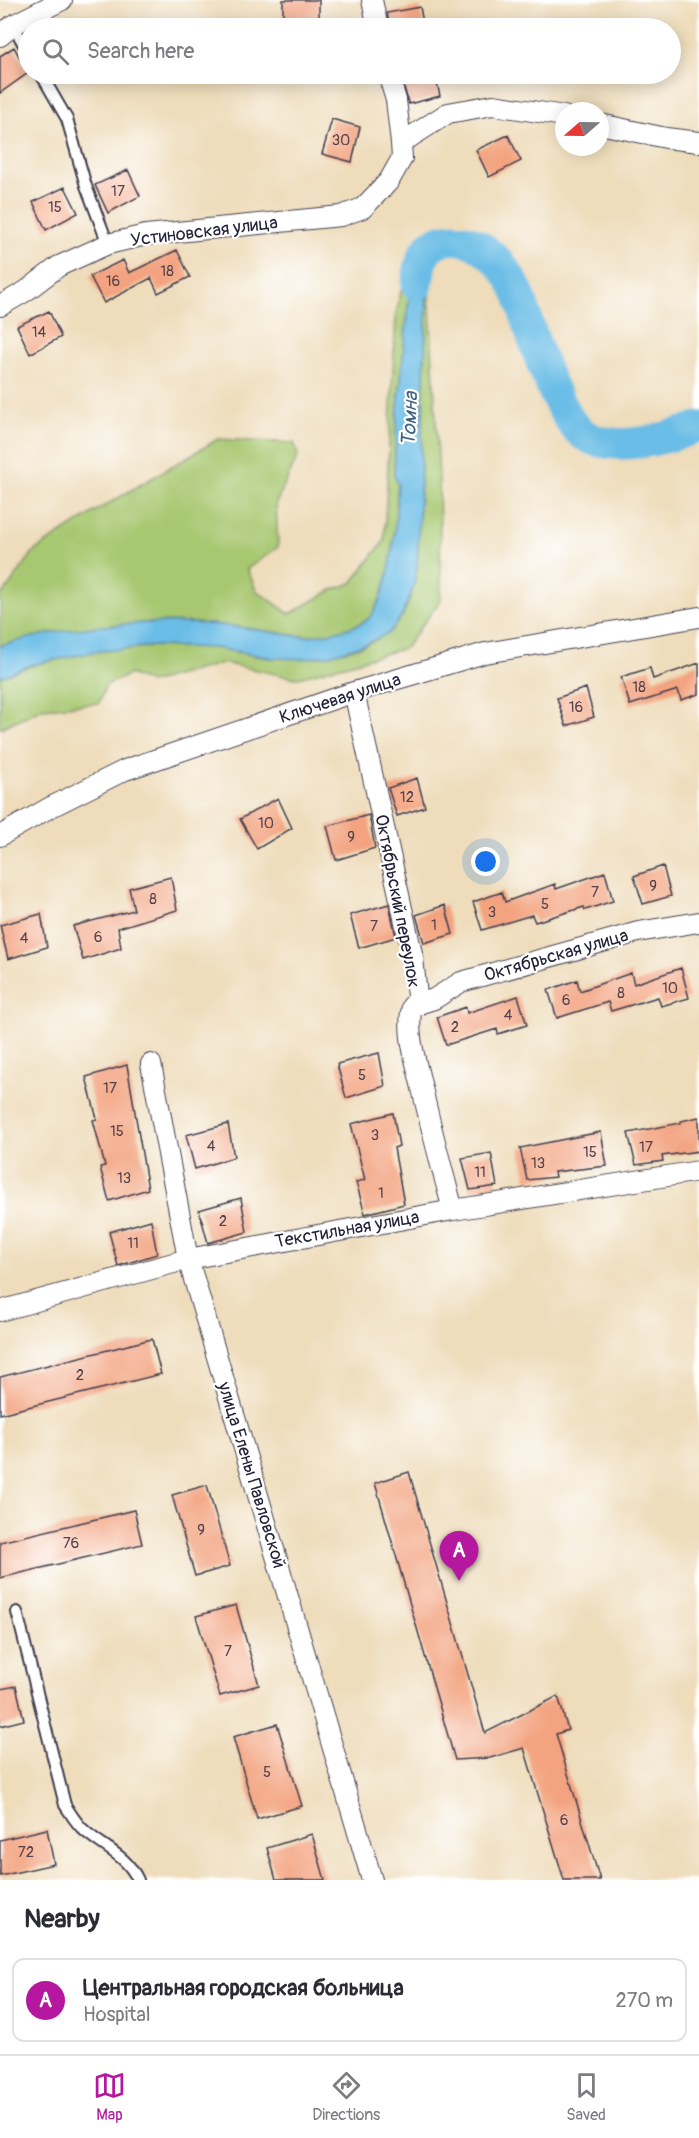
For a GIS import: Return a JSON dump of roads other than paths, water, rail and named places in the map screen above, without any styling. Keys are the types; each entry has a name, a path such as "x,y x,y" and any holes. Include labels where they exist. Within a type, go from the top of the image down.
{"street":[{"path":"30,18 62,0"},
{"path":"372,0 376,18"},
{"name":"Устиновская улица","path":"0,306 26,291 59,266 108,244 146,235 341,216 363,208 389,181 402,158 396,100 391,84"},
{"path":"401,143 448,113 493,105 555,115"},
{"path":"609,126 666,138 699,142"},
{"name":"Ключевая улица","path":"0,836 49,808 125,770 354,692 485,653 699,617"},
{"name":"Октябрьский переулок","path":"354,692 413,958 418,1005 412,1006 409,1020 412,1049 453,1210"},
{"name":"Октябрьская улица","path":"418,1005 434,999 461,982 638,932 699,922"},
{"name":"улица Елены Павловской","path":"151,1064 188,1259 372,1880"},
{"name":"Текстильная улица","path":"0,1311 188,1259 453,1210 699,1171"}],"lane":[{"path":"7,31 18,42"},
{"path":"47,84 67,119 86,186 108,244"},
{"path":"17,1612 65,1805 84,1831 132,1867 138,1880"}],"water":[{"path":"412,269 428,269 417,569 413,588 402,616 389,633 366,644 330,655 303,659 273,658 215,648 155,646 93,652 31,665 0,677 0,646 52,633 109,625 195,623 303,636 350,627 371,616 379,603 392,552 398,484 394,474 397,418"}],"waterway":[{"name":"Томна","path":"419,277 420,269 417,285 419,273 422,260 424,255 427,249 437,242 450,239 463,240 475,244 496,259 518,292 538,353 558,401 575,427 584,435 597,441 626,444 672,436 699,427"}],"place":[{"name":"Центральная городская больница","path":"459,1581"}]}
